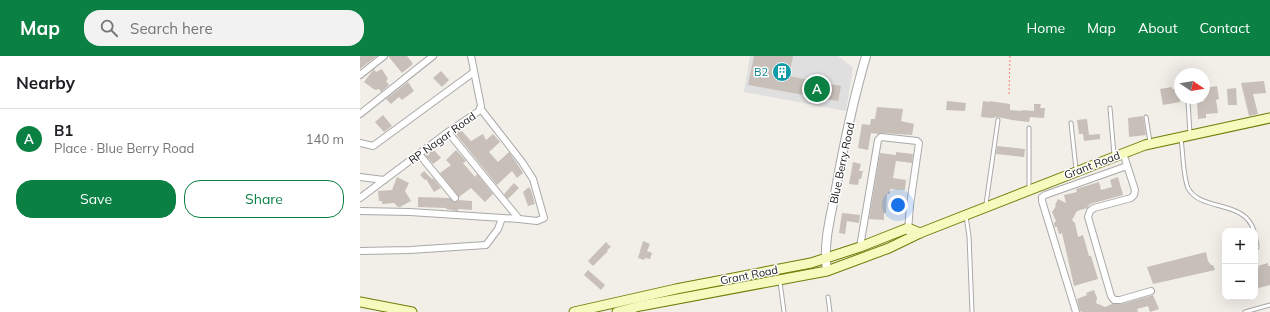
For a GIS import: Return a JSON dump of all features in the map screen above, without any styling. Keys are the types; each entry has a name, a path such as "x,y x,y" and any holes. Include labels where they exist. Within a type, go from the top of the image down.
{"main road":[{"name":"Grant Road","path":"617,312 640,306 827,270 889,248 920,233 1123,153 1150,144 1270,118"},
{"name":"Grant Road","path":"574,312 626,299 811,263 860,247 908,228"},
{"path":"908,228 920,233"},
{"path":"360,302 412,312"}],"street":[{"path":"360,75 384,56"},
{"path":"360,114 433,56"},
{"name":"RP Nagar Road","path":"360,198 448,132 479,111 480,108 471,56"},
{"name":"Blue Berry Road","path":"827,270 825,259 827,239 838,176 859,80 866,56"},
{"path":"360,143 373,146 474,72"},
{"path":"360,210 537,221 544,218 533,179 522,162 480,108"},
{"path":"448,132 520,219"},
{"path":"860,247 878,140 880,137 917,141 919,143 910,205 908,228 910,238"},
{"path":"1123,153 1135,190 1134,195 1131,198 1094,208 1090,211 1088,217 1111,296 1114,300 1120,300 1151,291"},
{"path":"419,154 455,198"},
{"path":"1076,312 1042,197 1127,166"},
{"path":"360,177 384,180"},
{"path":"360,251 410,250 486,245 498,229 502,218"}],"lane":[{"path":"1188,104 1186,180 1188,187 1192,193 1200,198 1241,213 1252,223 1253,228"},
{"path":"1110,108 1114,157"},
{"path":"1146,117 1150,144"},
{"path":"986,208 998,120"},
{"path":"1071,123 1076,171"},
{"path":"1029,128 1030,190"},
{"path":"966,216 970,236 972,312"},
{"path":"780,280 784,312"},
{"path":"828,297 830,312"},
{"path":"1245,312 1270,305"}],"path":[{"path":"1009,94 1010,56"}],"shaded area":[{"path":"750,56 838,56 853,68 846,111 744,92"}],"building":[{"path":"360,56 377,56 360,69"},
{"path":"388,56 407,56 413,64 402,73"},
{"path":"754,56 793,56 789,76 841,86 838,101 748,85"},
{"path":"374,69 376,72 382,69 388,79 386,81 389,85 381,92 379,89 375,90 364,82"},
{"path":"441,71 449,80 442,87 433,78"},
{"path":"1264,81 1266,93 1253,94 1258,114 1249,116 1241,83"},
{"path":"408,82 414,91 402,100 399,97 391,104 386,99"},
{"path":"1217,86 1219,99 1216,100 1218,113 1206,114 1206,118 1198,119 1197,104 1210,104 1210,87"},
{"path":"1172,87 1172,89 1174,89 1174,103 1163,105 1160,89"},
{"path":"1236,88 1237,105 1228,105 1227,89"},
{"path":"947,101 966,103 965,111 946,110"},
{"path":"983,101 1010,104 1010,110 1022,111 1034,111 1034,104 1041,104 1040,108 1045,108 1044,118 1030,117 1029,122 998,117 981,117"},
{"path":"877,107 903,109 901,121 914,124 912,135 871,133 868,150 858,148 862,124 870,125 871,119 875,119"},
{"path":"383,115 392,126 384,132 375,122"},
{"path":"1143,116 1146,135 1129,137 1128,118"},
{"path":"1087,119 1089,135 1100,134 1100,139 1084,141 1083,134 1079,134 1077,120"},
{"path":"460,129 471,141 483,134 486,140 493,134 500,142 489,152 498,162 509,152 523,173 517,178 512,171 497,185 455,133"},
{"path":"997,146 1025,149 1024,157 996,154"},
{"path":"433,149 441,158 433,164 425,155"},
{"path":"456,150 466,161 463,163 475,177 477,174 493,194 485,202 471,188 459,197 440,173 451,165 446,160"},
{"path":"896,152 913,154 912,163 896,161 893,178 906,180 905,190 890,189 890,194 887,194 884,220 869,219 880,153 896,155"},
{"path":"853,162 861,164 859,171 863,171 858,185 849,184"},
{"path":"424,171 432,179 433,178 441,188 434,192 426,179 425,180 420,175"},
{"path":"397,177 409,183 405,191 411,201 400,207 394,203 382,204 382,201 379,201 378,191 392,190"},
{"path":"1118,177 1123,195 1090,204 1087,208 1077,211 1072,220 1075,223 1078,237 1083,235 1098,279 1074,286 1062,233 1059,234 1057,227 1055,227 1054,223 1056,221 1052,212 1058,199 1066,203 1064,195 1077,192 1076,189 1099,182 1101,190 1112,187 1110,180"},
{"path":"514,183 519,188 508,199 504,194"},
{"path":"529,187 535,204 528,206 523,192"},
{"path":"418,197 450,198 455,202 459,200 472,201 472,210 459,209 457,211 446,208 418,207"},
{"path":"842,213 860,215 859,223 847,221 845,234 839,233"},
{"path":"643,241 650,244 647,251 652,253 650,259 645,258 644,260 638,258"},
{"path":"606,242 611,247 593,266 588,261"},
{"path":"1206,252 1208,261 1211,265 1213,265 1215,270 1153,284 1147,267"},
{"path":"1268,263 1268,266 1270,266 1270,285 1258,288 1258,266"},
{"path":"588,270 605,285 601,290 584,275"},
{"path":"1094,290 1097,298 1096,303 1105,307 1112,304 1121,304 1153,295 1159,309 1150,312 1148,306 1137,309 1138,312 1080,311 1077,299"}],"place":[{"name":"B2","path":"782,72"},
{"name":"B1","path":"817,89"}]}
